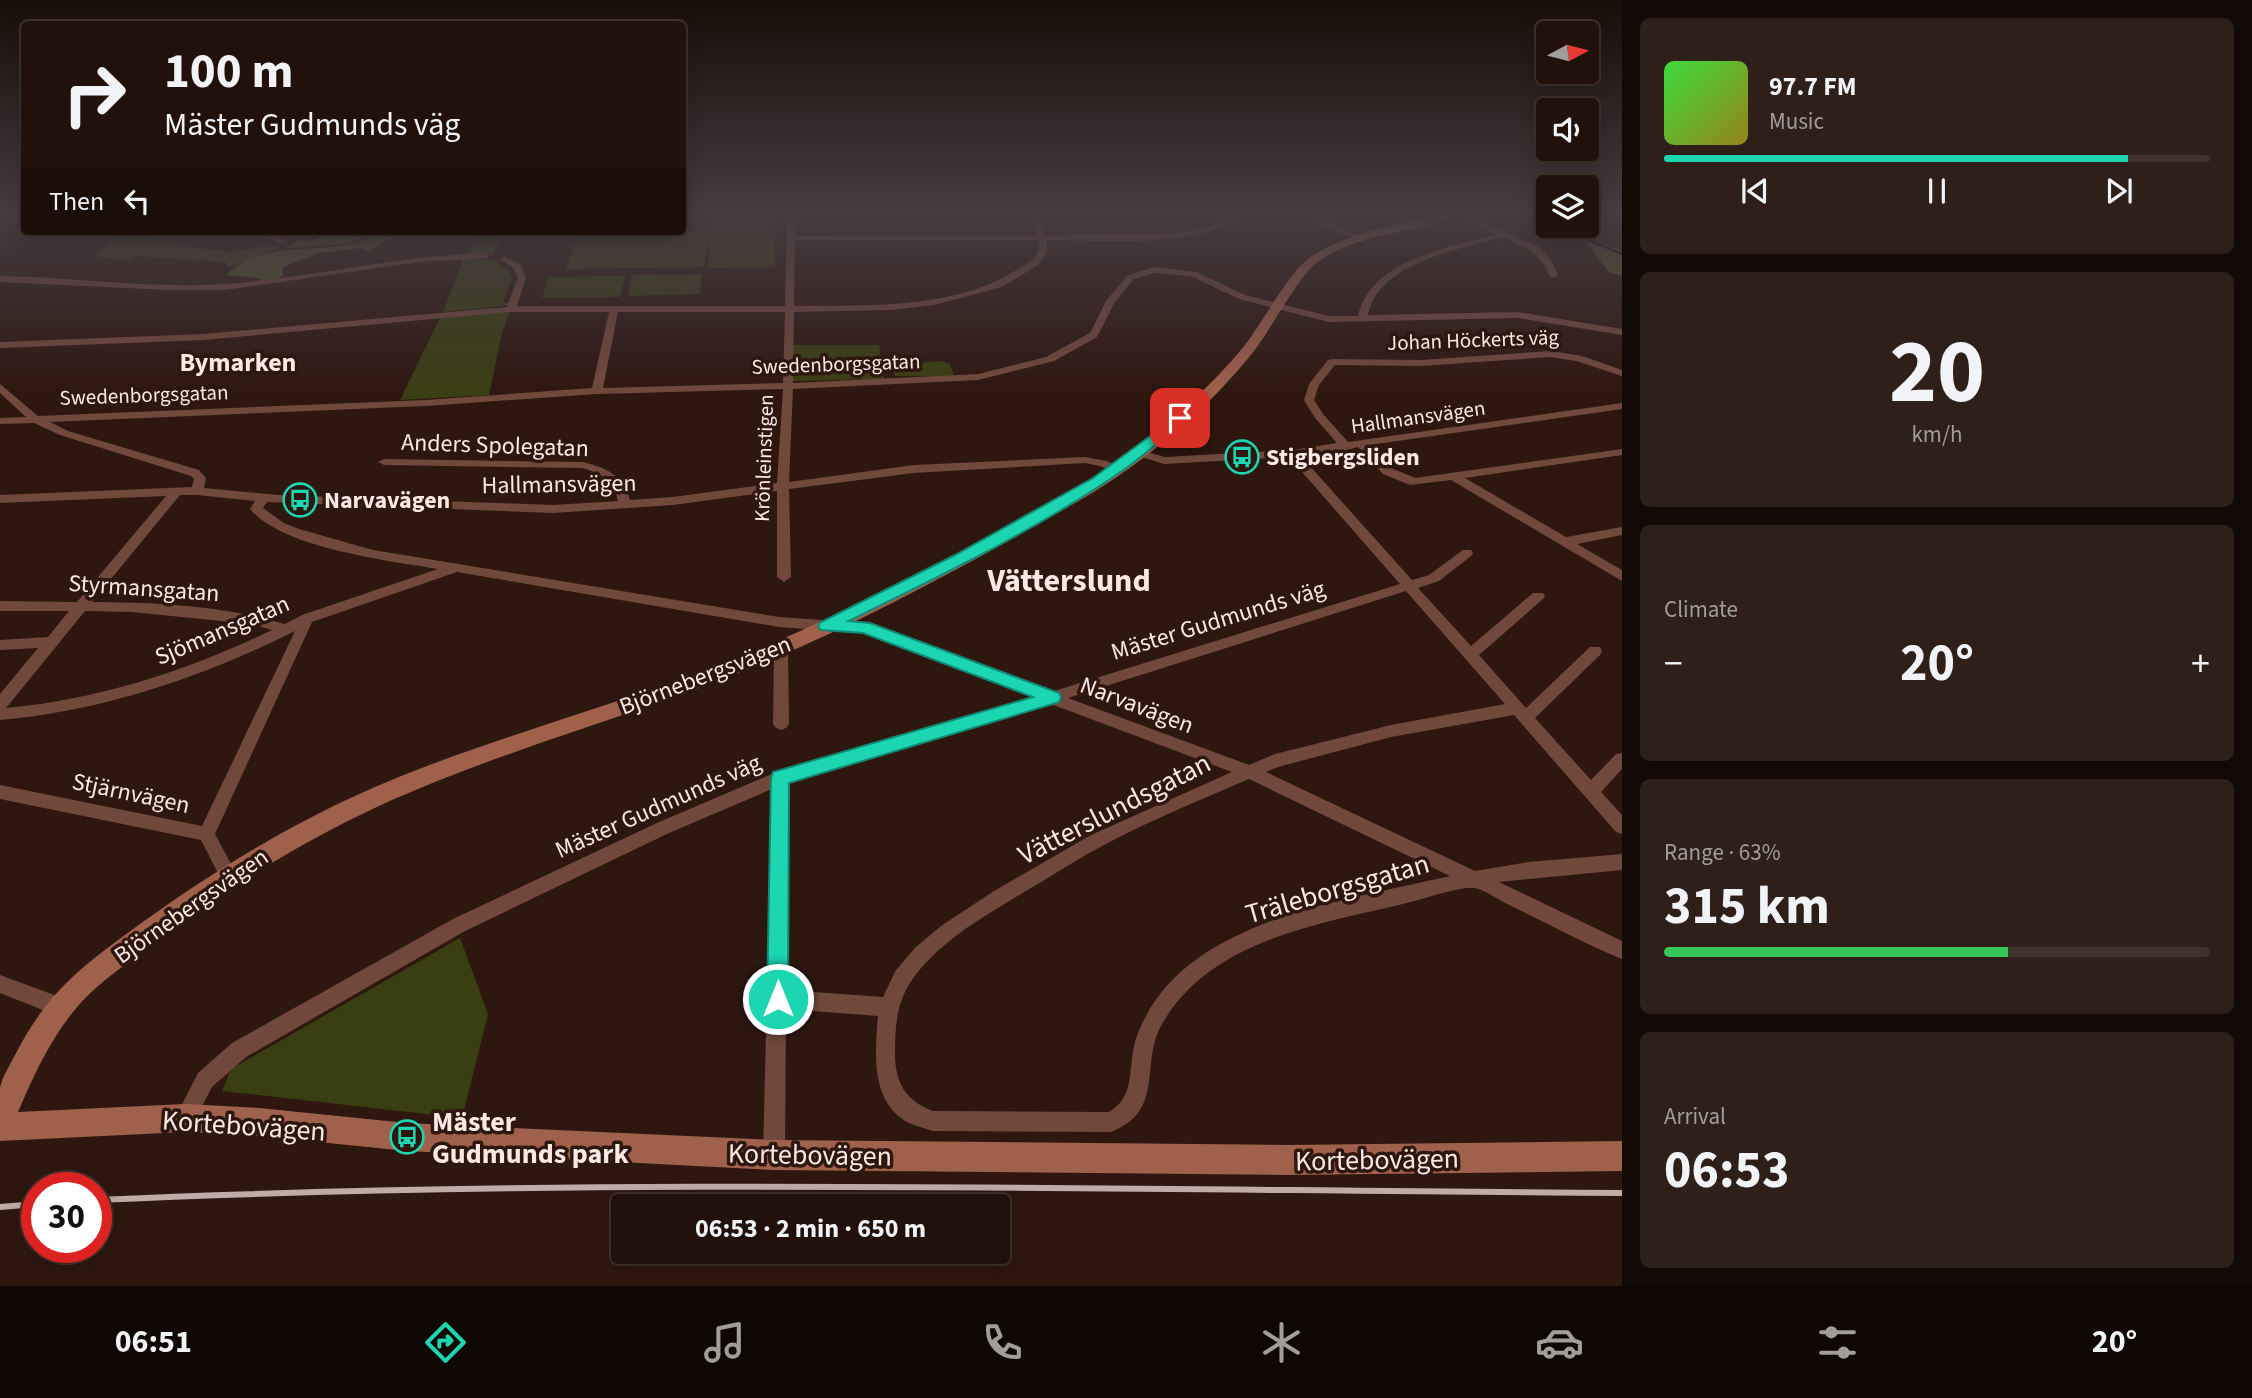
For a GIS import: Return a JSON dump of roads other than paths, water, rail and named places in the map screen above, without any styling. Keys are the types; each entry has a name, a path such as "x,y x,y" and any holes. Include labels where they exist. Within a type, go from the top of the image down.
{"street":[{"path":"0,279 142,288 213,288 331,273"},
{"path":"511,309 522,277 520,273"},
{"name":"Krönleinstigen","path":"784,578 790,273"},
{"path":"0,345 203,337 511,309 789,309 909,305 980,292 1021,273"},
{"name":"Swedenborgsgatan","path":"0,421 426,403 597,391 853,384 978,377 1050,359 1094,335 1111,301 1131,277 1147,273"},
{"name":"Swedenborgsgatan","path":"1181,273 1193,274 1231,293 1329,319 1518,315 1622,332"},
{"name":"Björnebergsvägen","path":"0,1118 41,1031 58,1006 79,986 228,875 280,844 341,813 436,772 780,649 961,559 1116,469 1180,418 1225,376 1280,306 1302,273"},
{"path":"1363,320 1362,313 1375,290 1393,273"},
{"path":"597,391 614,310"},
{"name":"Johan Höckerts väg","path":"1348,447 1309,400 1314,384 1332,362 1342,360 1421,363 1550,354 1578,358 1622,373"},
{"path":"0,387 35,419 64,433 195,473 200,478 197,491"},
{"name":"Hallmansvägen","path":"1136,452 1164,461 1292,453 1622,406"},
{"path":"1362,444 1387,471 1405,480 1424,482 1622,452"},
{"path":"1292,453 1622,827"},
{"name":"Hallmansvägen","path":"0,499 197,491 263,498 513,508 625,505 914,469 1092,460 1116,469"},
{"name":"Anders Spolegatan","path":"384,462 582,465 610,475 619,483 625,505"},
{"path":"1454,477 1622,576"},
{"path":"0,704 177,491"},
{"name":"Narvavägen","path":"263,498 256,509 261,514 312,538 373,554 779,622 864,628 1248,771 1622,950"},
{"path":"1563,542 1622,531"},
{"path":"1410,586 1434,578 1467,554"},
{"name":"Sjömansgatan","path":"0,714 35,711 144,687 246,649 307,619 455,568"},
{"name":"Mäster Gudmunds väg","path":"185,1118 205,1080 239,1050 459,925 663,828 780,778 1053,697 1410,586"},
{"path":"1471,654 1538,596"},
{"name":"Styrmansgatan","path":"0,606 83,604 213,614 284,628"},
{"path":"206,834 307,619"},
{"path":"0,645 51,642"},
{"path":"780,649 781,724"},
{"path":"1522,713 1595,651"},
{"name":"Vätterslundsgatan","path":"888,1007 903,977 922,954 963,921 1097,840 1248,771 1391,731 1522,713"},
{"path":"1591,791 1622,759"},
{"path":"774,1155 780,778"},
{"name":"Stjärnvägen","path":"0,792 206,834 228,875"},
{"name":"Träleborgsgatan","path":"888,1007 887,1076 892,1094 903,1109 916,1118 933,1121 1111,1122 1124,1117 1133,1108 1139,1092 1146,1037 1153,1020 1178,987 1205,963 1237,945 1266,933 1338,912 1474,879 1516,872 1622,862"},
{"path":"0,984 58,1006"},
{"path":"778,999 888,1007"},
{"name":"Kortebovägen","path":"0,1127 185,1118 259,1122 407,1137 774,1155 1289,1160 1622,1156"}],"railway":[{"path":"112,1199 287,1193 668,1187 1622,1193"},
{"path":"0,1207 21,1205"}],"place":[{"name":"Stigbergsliden","path":"1242,457"},
{"name":"Narvavägen","path":"300,500"},
{"name":"Mäster Gudmunds park","path":"407,1137"}],"district":[{"name":"Bymarken","path":"238,362"},
{"name":"Vätterslund","path":"1069,580"}]}
